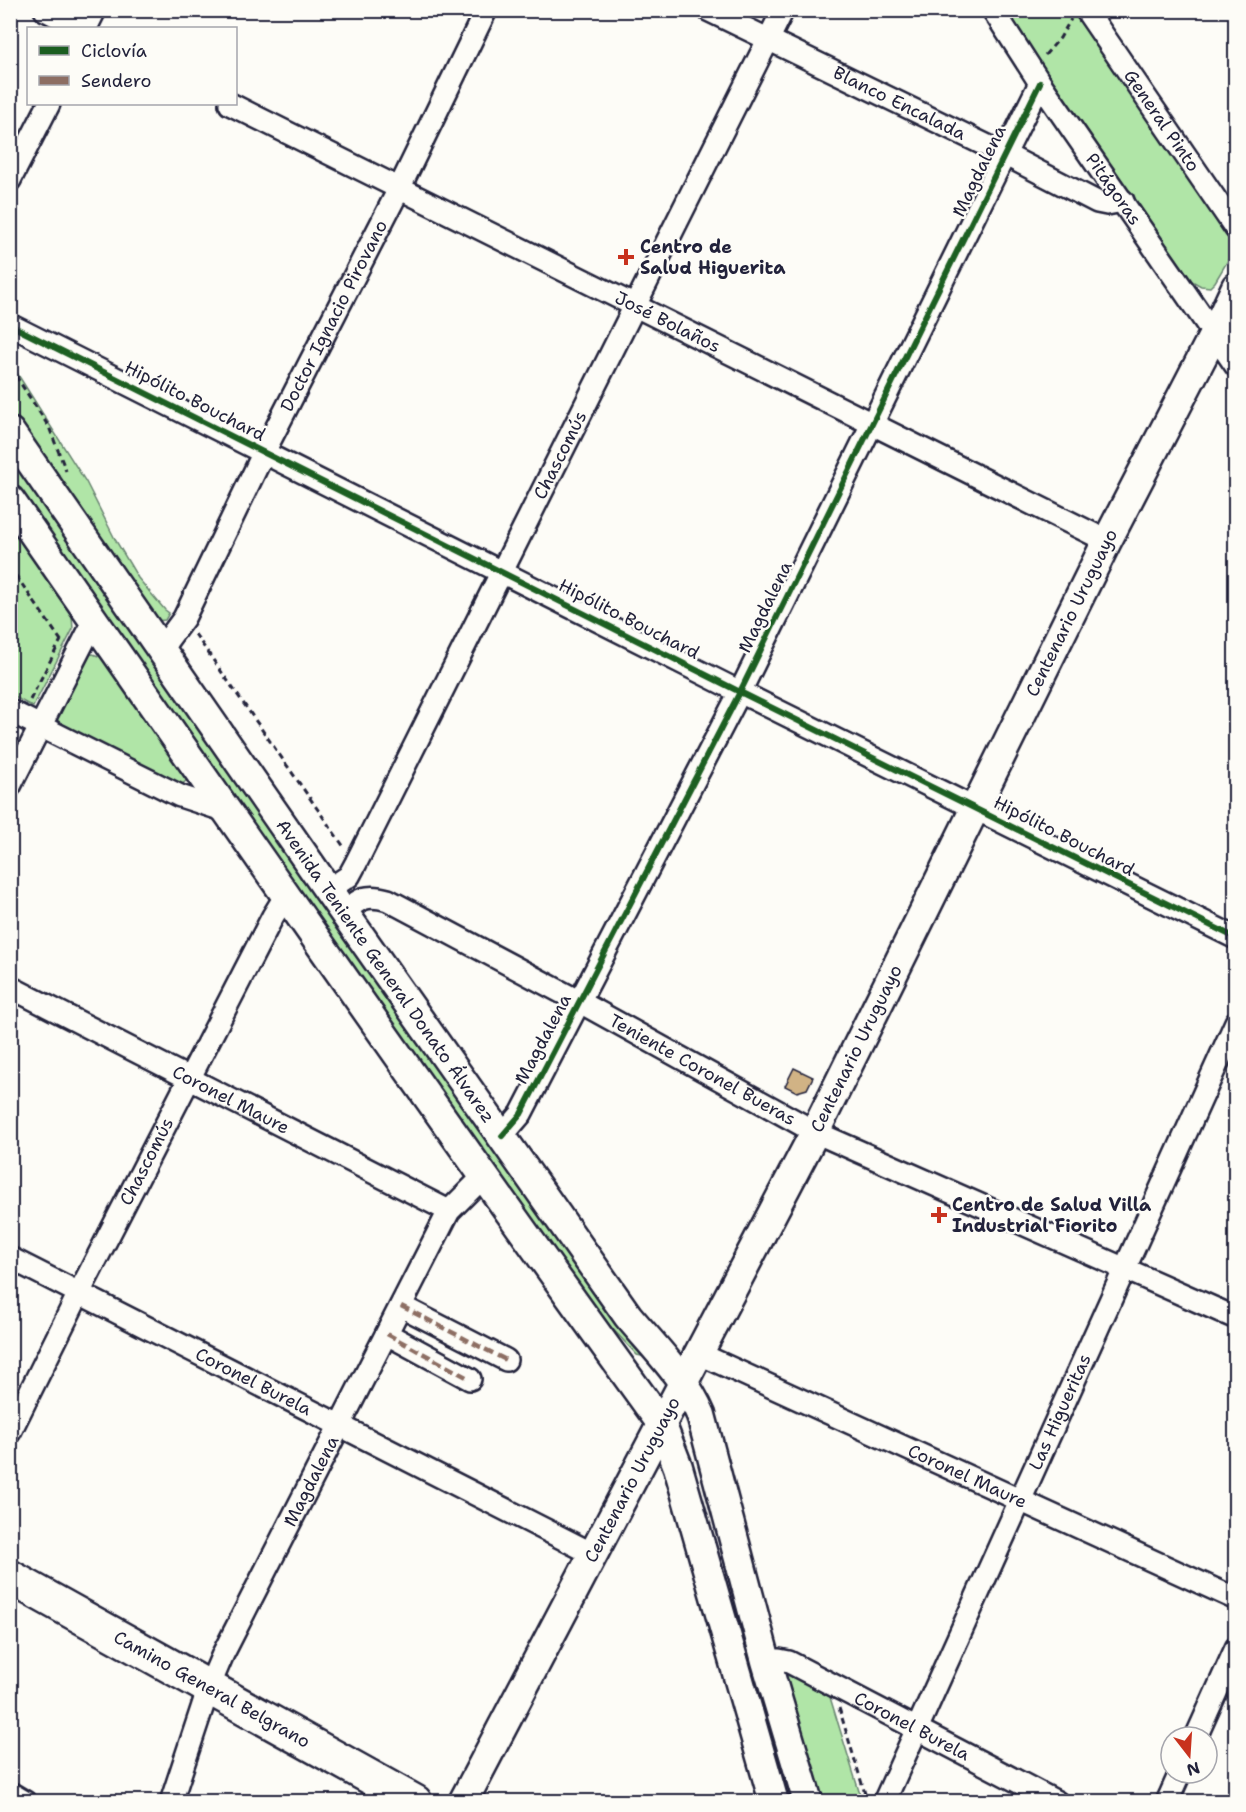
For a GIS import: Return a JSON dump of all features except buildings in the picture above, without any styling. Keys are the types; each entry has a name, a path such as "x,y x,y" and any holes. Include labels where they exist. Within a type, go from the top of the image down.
{"main road":[{"name":"Centenario Uruguayo","path":"463,1802 815,1132 1107,541 1236,287"},
{"name":"Avenida Teniente General Donato Álvarez","path":"10,432 161,649 341,892 502,1136 628,1316 694,1399 701,1415 766,1661 808,1802"},
{"path":"10,500 483,1177 661,1423 678,1467 774,1802"},
{"name":"Camino General Belgrano","path":"10,1577 415,1802"}],"street":[{"path":"45,10 78,27"},
{"path":"86,27 95,10"},
{"name":"Doctor Ignacio Pirovano","path":"161,649 184,618 264,452 399,189 486,10"},
{"name":"Blanco Encalada","path":"708,10 1004,154 1097,202 1107,204 1123,201"},
{"name":"Chascomús","path":"341,892 783,10"},
{"name":"Pitágoras","path":"993,10 1236,366"},
{"name":"General Pinto","path":"1080,12 1236,229"},
{"name":"Magdalena","path":"502,1136 520,1114 740,692 1004,154 1036,76"},
{"path":"10,180 48,105"},
{"name":"José Bolaños","path":"232,105 1107,541"},
{"name":"Hipólito Bouchard","path":"10,324 740,692 1236,938"},
{"path":"10,786 94,621"},
{"path":"16,713 180,796 226,811"},
{"path":"341,892 357,901 369,896"},
{"path":"341,892 369,896"},
{"name":"Chascomús","path":"10,1432 188,1080 286,895"},
{"name":"Teniente Coronel Bueras","path":"369,896 388,900 580,1002 815,1132 1236,1318"},
{"name":"Coronel Maure","path":"10,987 188,1080 449,1211"},
{"name":"Las Higueritas","path":"884,1802 1236,1022"},
{"name":"Magdalena","path":"171,1802 209,1687 223,1654 449,1211 483,1177"},
{"name":"Coronel Burela","path":"10,1257 593,1554"},
{"path":"401,1306 506,1360"},
{"path":"387,1334 470,1379"},
{"name":"Coronel Maure","path":"700,1354 1236,1599"},
{"path":"1201,1725 1236,1648"},
{"name":"Coronel Burela","path":"766,1661 789,1662 1057,1802"},
{"path":"1167,1802 1175,1785"},
{"path":"10,1794 25,1802"}],"path":[{"path":"1036,76 1080,12"},
{"path":"10,567 75,658"},
{"path":"10,739 16,713 61,640"},
{"path":"838,1689 840,1710 867,1802"}],"green space":[{"path":"1005,11 1077,11 1228,236 1233,252 1210,287 1201,286 1192,281"},
{"path":"10,362 86,482 138,578 169,613 165,620 156,621 151,617 11,412"},
{"path":"10,450 642,1352 642,1356 637,1355 570,1283 11,482"},
{"path":"10,527 72,616 73,629 33,707 11,695"},
{"path":"88,655 101,657 186,773 187,780 180,786 63,727 57,719 56,709"},
{"path":"788,1672 829,1694 862,1801 820,1801 784,1676"}],"marked path":[{"path":"401,1306 506,1360"},
{"path":"387,1334 470,1379"}],"cycle path":[{"path":"502,1136 521,1114 740,692 1040,83"},
{"path":"10,325 1236,938"}],"place":[{"name":"Centro de Salud Higuerita","path":"626,257"},
{"name":"Centro de Salud Villa Industrial Fiorito","path":"939,1215"}]}
